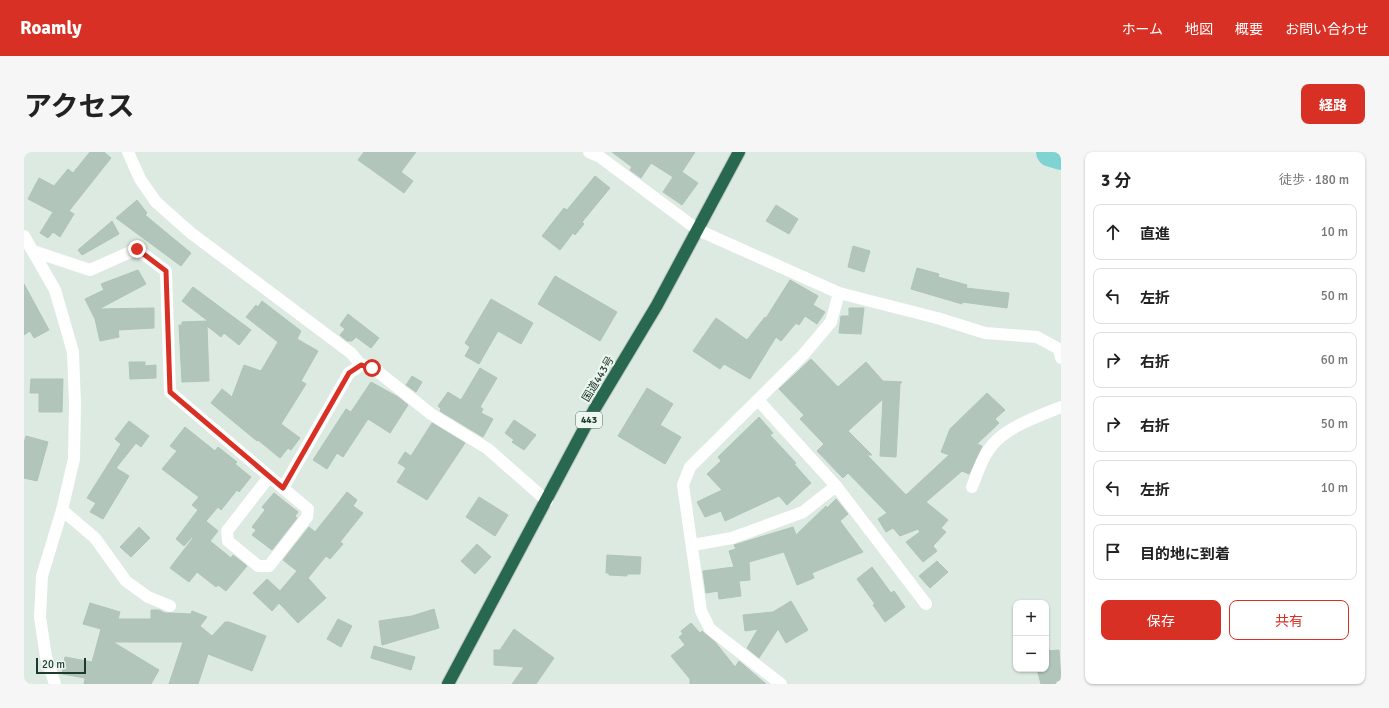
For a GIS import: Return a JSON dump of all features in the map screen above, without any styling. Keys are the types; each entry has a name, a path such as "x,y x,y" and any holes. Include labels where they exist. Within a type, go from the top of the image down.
{"highway":[{"name":"国道443号","path":"448,684 502,581 547,501 594,410 657,305 737,156"}],"street":[{"path":"128,152 140,179 156,202 191,233 351,353 361,365 372,368 431,414 488,449 547,501"},
{"path":"589,152 600,157 698,230 838,293 937,318 986,333 1037,337 1060,352"},
{"path":"24,236 55,290 73,352 75,404 74,459 62,510 42,576 40,618 46,657 55,684"},
{"path":"33,251 90,270 137,249 166,271 170,392 308,509 307,517 269,566 258,566 228,541 227,531 269,477"},
{"path":"781,684 710,629 700,607 693,545 683,485 690,467 803,355 830,322 838,293"},
{"path":"283,488 349,373 361,365"},
{"path":"758,400 836,486 926,604"},
{"path":"972,487 983,459 997,440 1028,420 1061,407"},
{"path":"693,545 732,538 803,512 836,486"},
{"path":"62,510 96,538 126,581 148,597 170,606"}],"building":[{"path":"90,152 104,152 111,158 69,211 74,214 60,237 53,232 48,238 40,233 53,212 28,199 39,178 54,186 68,169 73,173"},
{"path":"364,152 416,152 401,172 413,181 404,193 358,160"},
{"path":"612,152 695,152 682,172 698,183 682,205 663,192 673,177 651,163 641,178 630,170 632,167"},
{"path":"595,176 610,188 582,222 584,224 575,235 573,233 560,250 542,236 564,208 567,210"},
{"path":"137,200 147,213 145,215 191,253 181,266 116,218"},
{"path":"776,205 798,219 789,234 766,221"},
{"path":"112,221 119,234 82,255 78,250"},
{"path":"853,246 870,251 864,272 848,267"},
{"path":"917,268 939,274 938,277 967,285 966,288 1009,293 1007,308 962,302 962,304 911,289"},
{"path":"138,270 146,284 99,309 154,308 154,328 118,330 119,337 100,341 95,319 85,299 104,290 101,284"},
{"path":"555,276 617,312 600,341 538,304"},
{"path":"790,280 818,296 813,305 825,312 817,324 805,316 799,325 796,323 781,341 776,337 750,379 724,364 720,369 693,351 716,318 747,340 765,317 766,318"},
{"path":"24,284 49,330 34,338 30,331 24,335"},
{"path":"193,287 251,330 239,345 224,333 221,337 207,326 209,381 182,382 179,325 182,325 182,322 208,321 182,301"},
{"path":"491,299 533,323 521,344 498,331 479,364 465,356 470,347 465,343"},
{"path":"262,301 301,331 297,339 318,351 301,381 306,384 281,424 300,438 291,450 288,448 280,458 211,403 222,389 232,397 244,365 261,371 278,342 246,317 256,305 258,307"},
{"path":"849,308 864,308 861,334 839,333 841,316 849,316"},
{"path":"348,314 379,338 371,348 356,337 352,341 347,341 340,335 345,329 340,325"},
{"path":"811,359 838,387 866,362 883,381 902,382 900,384 896,457 880,456 883,399 848,431 872,455 867,455 906,495 949,455 941,452 950,429 987,393 1005,410 995,419 999,423 977,444 982,446 969,474 962,471 926,502 948,520 941,528 946,532 933,546 937,551 923,562 906,542 920,532 918,529 900,536 893,528 886,532 878,519 887,513 848,473 843,478 817,451 824,444 800,419 804,415 779,389"},
{"path":"129,362 145,362 145,366 156,365 156,378 130,379"},
{"path":"480,368 497,378 480,407 483,409 481,413 493,419 483,437 440,411 441,409 438,406 448,392 461,400"},
{"path":"412,376 422,382 416,392 406,385"},
{"path":"31,379 63,379 62,412 39,412 39,393 30,393"},
{"path":"371,382 398,397 408,405 390,433 368,419 343,457 337,453 327,469 313,460 346,409 351,412"},
{"path":"647,388 673,404 660,425 681,437 665,464 618,436"},
{"path":"759,417 773,433 770,435 796,463 794,464 811,483 787,505 779,496 725,521 721,511 705,517 697,502 722,490 707,474 721,461 718,457"},
{"path":"514,420 536,435 524,450 512,442 514,440 505,433"},
{"path":"129,421 149,436 141,447 136,443 116,468 129,476 103,519 90,512 96,503 87,498 121,444 115,439"},
{"path":"432,423 465,443 427,500 397,482 406,468 398,463 405,452 411,456"},
{"path":"185,427 215,451 218,447 237,462 235,464 251,477 239,492 237,490 221,510 218,507 206,521 218,531 210,541 231,558 233,555 247,566 226,591 218,585 216,587 197,572 189,582 170,568 193,538 192,537 184,546 176,539 198,510 192,505 199,497 162,469 177,451 170,446"},
{"path":"26,436 48,442 37,481 24,478 24,443"},
{"path":"347,492 357,500 353,506 363,513 340,542 343,544 330,559 326,556 308,578 326,598 298,623 279,603 272,611 253,593 267,579 280,591 297,571 283,560 309,527 315,532"},
{"path":"274,493 298,512 295,516 297,518 272,550 252,535 256,530 252,527 265,510 262,507"},
{"path":"479,497 508,515 495,536 466,517"},
{"path":"836,499 848,514 840,521 863,552 812,573 814,578 797,585 784,552 749,562 750,580 739,581 741,596 719,599 718,591 706,593 703,571 734,567 729,551 736,549 734,545 793,527 796,535 826,506 827,508"},
{"path":"139,527 150,538 131,557 120,547"},
{"path":"477,544 491,557 475,574 461,561"},
{"path":"607,555 641,557 640,574 627,574 627,576 609,575 609,573 606,573"},
{"path":"937,561 948,572 930,588 919,576"},
{"path":"872,567 891,593 894,591 905,607 885,622 873,605 875,604 857,579"},
{"path":"791,601 808,630 786,643 778,629 759,658 747,648 758,629 745,631 743,615 773,612"},
{"path":"90,603 120,612 118,619 151,619 151,610 159,610 165,613 191,614 192,611 207,617 200,626 212,636 225,622 229,622 266,636 252,671 208,654 198,684 169,684 183,642 113,642 159,670 151,684 84,684 85,678 62,674 65,657 92,662 101,629 83,624"},
{"path":"434,609 439,628 382,645 379,621 412,616"},
{"path":"338,619 352,626 341,647 327,639"},
{"path":"691,623 700,633 702,631 715,642 735,667 739,661 766,684 690,684 690,679 671,656 685,645 679,637 683,634 681,631"},
{"path":"514,629 554,658 536,684 512,684 524,667 494,665 494,650 500,650"},
{"path":"374,646 415,657 411,670 371,658"},
{"path":"1059,650 1061,680 1056,681 1056,684 1041,684 1038,672 1049,672 1049,651"}],"waterway":[{"path":"1051,152 1061,155"}],"route":[{"path":"137,249 166,271 170,392 283,488 349,373 361,365 372,368"}]}
